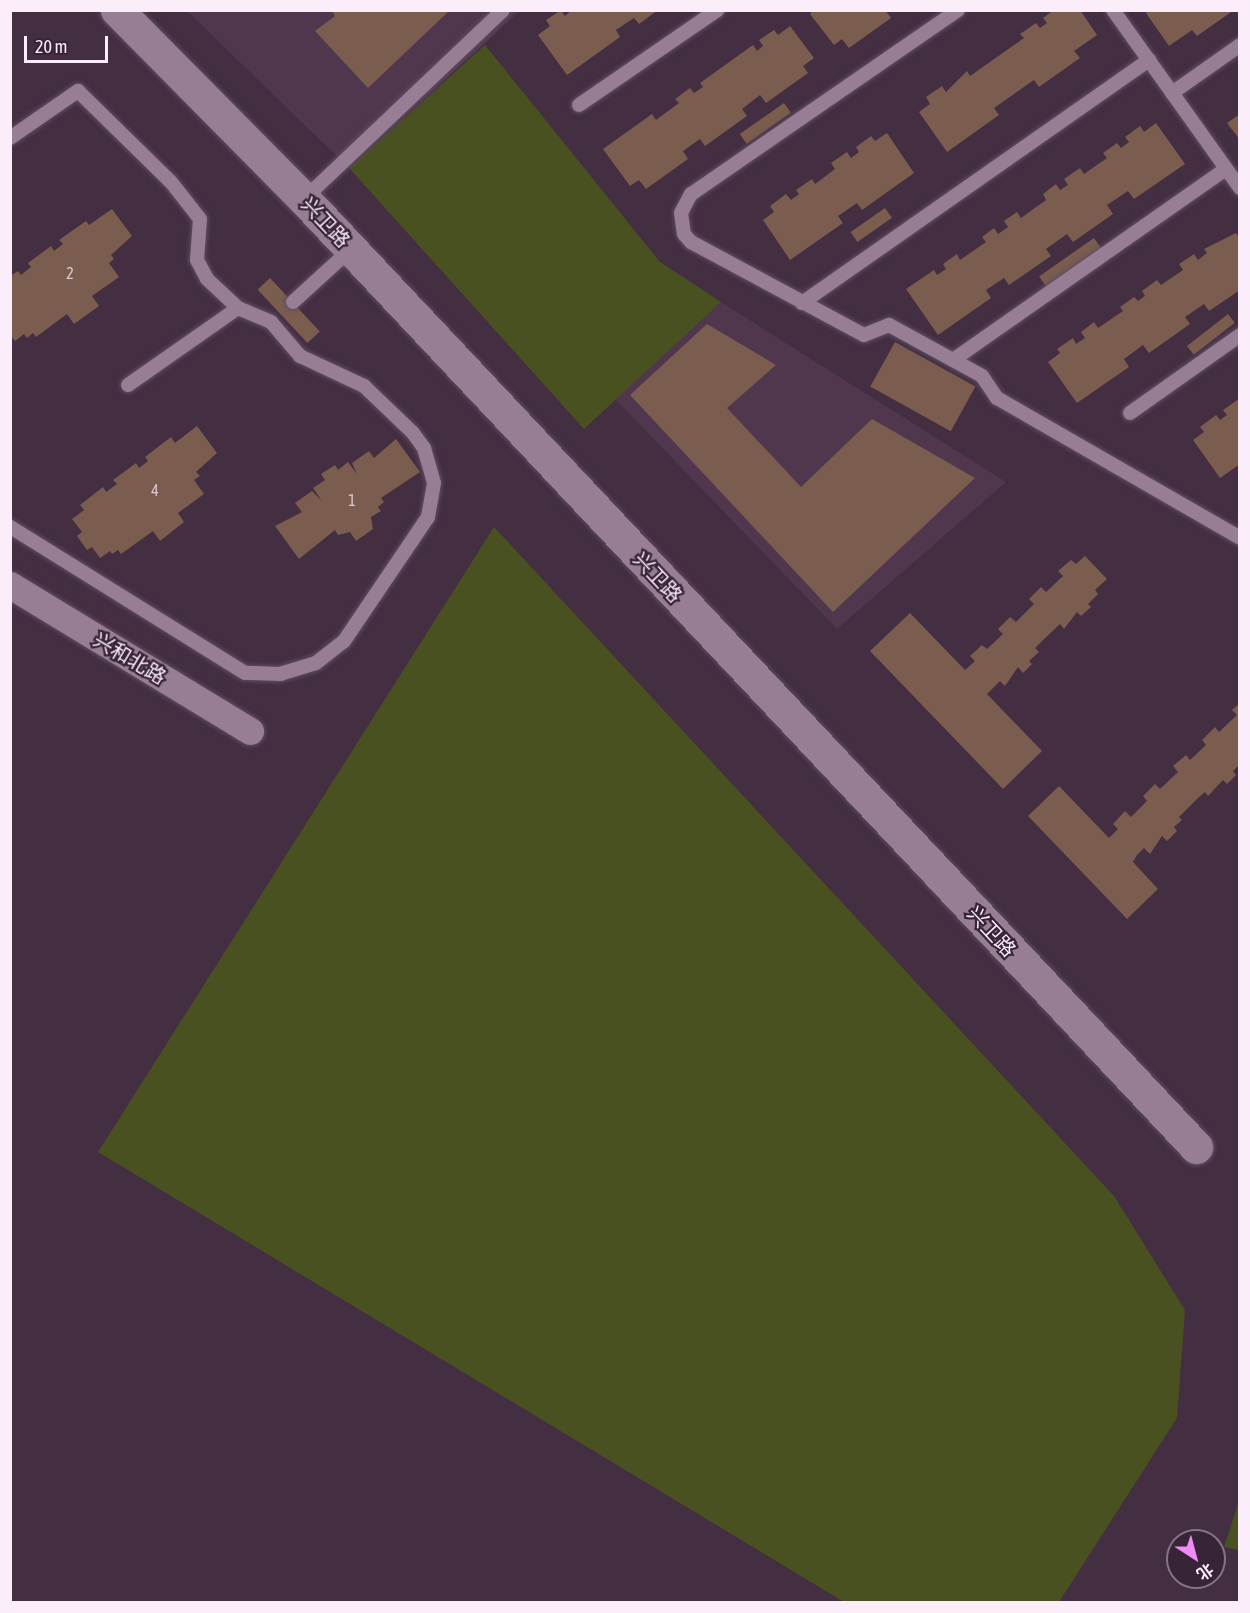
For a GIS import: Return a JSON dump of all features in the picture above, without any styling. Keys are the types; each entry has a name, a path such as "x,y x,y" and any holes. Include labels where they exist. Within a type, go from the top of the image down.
{"street":[{"name":"兴卫路","path":"117,10 304,198 1196,1147"},
{"name":"兴和北路","path":"10,585 250,731"}],"lane":[{"path":"304,198 503,10"},
{"path":"579,105 717,10"},
{"path":"958,10 684,202 681,224 691,242 864,335 889,325 982,376 997,398 1239,538"},
{"path":"1113,10 1239,188"},
{"path":"1172,93 1239,45"},
{"path":"802,303 1149,60"},
{"path":"10,138 78,91 171,182 200,219 197,260 207,279 238,308 276,318 300,356 364,386 413,434 431,466 434,483 428,518 355,627 331,654 299,670 272,675 245,673 10,527"},
{"path":"953,360 1226,169"},
{"path":"293,302 351,249"},
{"path":"128,385 238,308"},
{"path":"1130,413 1239,335"}],"shaded area":[{"path":"187,11 520,11 349,168"},
{"path":"721,302 1006,482 837,629 615,399"}],"green space":[{"path":"485,45 660,262 721,302 584,429 349,168"},
{"path":"494,527 1114,1196 1185,1310 1177,1418 1059,1602 844,1602 98,1152"},
{"path":"1239,1501 1239,1550 1226,1547"}],"building":[{"path":"331,10 450,10 368,88 315,31 335,16"},
{"path":"561,10 565,16 572,10 658,10 639,24 634,18 616,30 620,37 567,75 538,35 550,26 546,20"},
{"path":"814,10 885,10 891,18 849,48 842,39 834,45 810,14"},
{"path":"1054,10 1080,10 1097,35 1074,51 1080,58 1039,87 1034,80 994,108 999,115 947,152 919,112 930,104 926,97 942,86 946,92 967,71 970,76 1024,38 1020,34 1036,23 1040,28 1047,23 1043,18"},
{"path":"1150,10 1234,10 1197,36 1192,30 1169,46 1146,13"},
{"path":"790,26 814,58 803,66 808,73 766,103 760,95 742,109 747,116 705,146 700,139 683,151 688,159 646,189 639,180 630,186 603,149 652,114 656,120 679,103 675,99 690,88 694,93 703,87 700,83 753,45 757,51 763,46 759,40 774,30 778,35"},
{"path":"784,103 791,113 747,144 740,134"},
{"path":"1240,114 1240,140 1227,123"},
{"path":"1156,123 1185,164 1134,199 1128,191 1107,205 1113,214 1073,242 1067,234 1046,249 1051,256 1009,285 1004,278 986,290 991,298 938,335 906,289 934,270 937,275 946,269 943,264 957,254 960,260 986,242 982,237 994,228 998,234 1008,227 1004,221 1017,212 1021,218 1046,200 1043,194 1056,184 1060,190 1068,185 1064,179 1080,168 1084,174 1107,158 1103,153 1117,143 1121,148 1129,142 1125,137 1140,126 1144,132"},
{"path":"887,133 914,173 862,210 857,203 838,216 843,223 790,260 763,220 774,212 770,206 786,194 791,200 799,194 796,190 812,179 815,184 835,169 831,163 847,152 851,158 859,152 856,147 871,136 875,141"},
{"path":"885,208 892,218 857,242 851,232"},
{"path":"112,209 132,236 111,255 114,259 109,263 119,277 92,296 99,306 74,324 67,314 36,337 33,333 27,338 24,334 15,341 10,335 10,276 18,271 21,275 31,267 28,263 51,246 54,251 63,244 59,240 86,221 89,225"},
{"path":"1236,233 1240,239 1240,290 1209,311 1204,304 1185,317 1190,324 1149,353 1143,345 1124,359 1129,367 1077,403 1048,362 1060,353 1057,349 1073,338 1076,344 1085,338 1081,332 1094,322 1098,328 1123,311 1120,307 1134,297 1138,301 1145,296 1142,291 1157,280 1161,285 1183,270 1179,264 1194,254 1198,260 1207,253 1204,249"},
{"path":"1094,238 1101,248 1046,286 1039,276"},
{"path":"270,278 320,331 307,343 258,290"},
{"path":"1228,314 1235,323 1194,355 1187,346"},
{"path":"707,324 776,365 727,408 801,487 872,419 975,478 833,612 630,395"},
{"path":"895,342 975,387 951,431 870,387"},
{"path":"1239,399 1240,464 1220,478 1193,440 1204,432 1200,427 1216,415 1220,420 1227,415 1223,410"},
{"path":"197,426 217,453 196,472 200,476 194,480 204,494 178,513 184,522 160,541 153,531 121,554 118,550 112,554 110,551 100,558 92,547 87,550 77,536 82,532 72,519 84,510 80,505 103,487 106,492 117,484 113,480 136,463 139,468 148,461 145,457 171,437 175,443"},
{"path":"396,439 420,472 381,498 384,502 378,507 381,511 371,517 373,529 356,541 350,532 338,535 335,530 299,559 275,526 302,512 295,503 312,491 322,501 313,488 325,480 321,474 335,465 338,470 348,462 357,474 352,463 369,451 374,458"},
{"path":"1085,556 1107,579 1095,590 1098,594 1088,604 1091,607 1081,616 1077,612 1064,629 1060,624 1041,642 1035,648 1039,652 1029,661 1032,664 1023,673 1018,667 1005,686 1000,681 987,694 1042,751 1003,789 870,651 910,613 965,670 975,661 970,656 982,645 987,649 1003,634 998,629 1010,617 1016,622 1034,604 1029,599 1041,587 1046,592 1063,576 1058,571 1071,560 1076,564"},
{"path":"1240,703 1240,764 1233,771 1236,775 1227,784 1223,780 1208,796 1205,792 1198,798 1179,817 1182,820 1174,827 1177,831 1167,841 1162,836 1150,854 1144,848 1137,855 1133,862 1158,889 1127,919 1028,816 1059,786 1109,838 1118,829 1113,824 1125,811 1131,817 1147,801 1143,796 1155,784 1160,789 1178,772 1173,766 1186,755 1190,760 1206,745 1202,740 1215,727 1219,732 1237,715 1232,710"}]}
